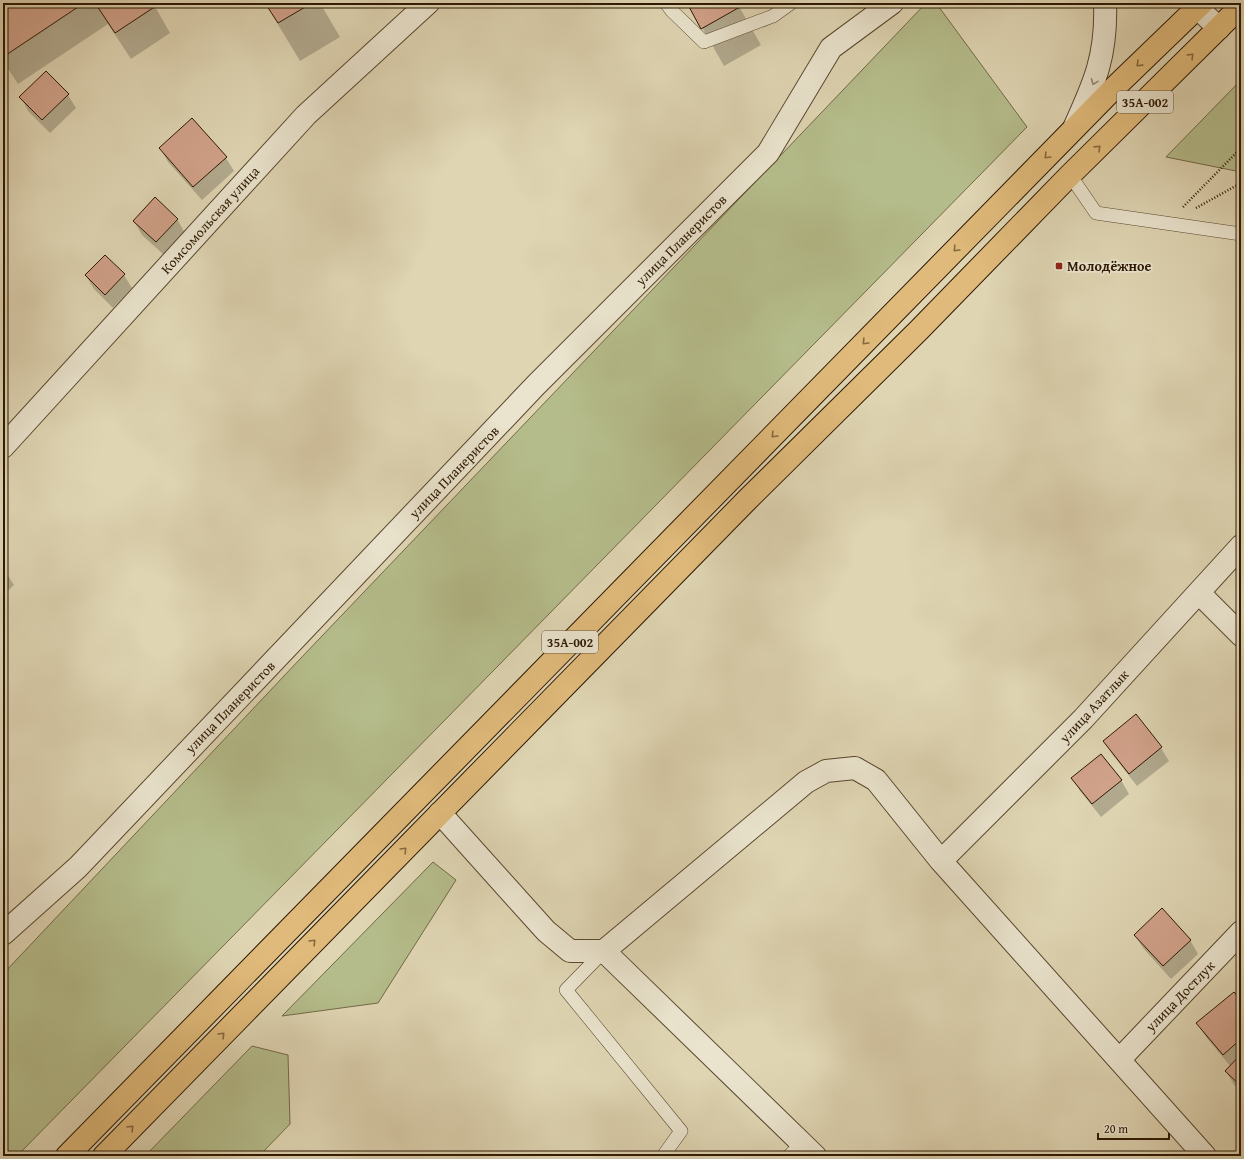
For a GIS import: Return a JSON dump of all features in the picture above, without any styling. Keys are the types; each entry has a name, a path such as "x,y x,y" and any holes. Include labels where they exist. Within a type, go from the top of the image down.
{"main road":[{"name":"35А-002","path":"67,1156 1197,4"},
{"name":"35А-002","path":"104,1156 747,500 919,330 1070,175 1241,6"}],"street":[{"name":"Комсомольская улица","path":"3,447 306,115 428,3"},
{"name":"улица Планеристов","path":"3,934 78,867 536,385 768,153 832,48 892,3"},
{"path":"1074,128 1095,81 1104,48 1105,3"},
{"path":"1197,4 1219,28"},
{"name":"улица Азатлык","path":"941,861 1083,719 1241,546"},
{"path":"1199,593 1241,635"},
{"path":"440,813 546,931 570,951 604,951 806,782 826,770 855,768 876,780 941,861 1205,1156"},
{"name":"улица Достлук","path":"1119,1060 1241,932"},
{"path":"604,951 802,1152"}],"lane":[{"path":"666,3 672,11 704,42 773,16 791,3"},
{"path":"1070,175 1096,213 1241,234"},
{"path":"604,951 566,990 681,1131 663,1156"}],"path":[{"path":"1166,224 1241,148"},
{"path":"1166,224 1241,183"}],"green space":[{"path":"926,3 936,3 1027,127 17,1156 3,1156 3,974 300,659"},
{"path":"1241,80 1241,172 1166,157"},
{"path":"433,862 456,880 378,1003 282,1016"},
{"path":"252,1046 288,1055 290,1124 259,1156 145,1156"}],"building":[{"path":"3,3 84,3 3,57"},
{"path":"95,3 154,3 156,6 115,33"},
{"path":"265,3 312,3 278,23"},
{"path":"687,3 738,3 740,7 701,29"},
{"path":"46,71 69,94 42,120 19,97"},
{"path":"192,118 227,157 193,187 159,148"},
{"path":"155,197 178,219 156,242 133,221"},
{"path":"105,255 125,274 105,295 85,275"},
{"path":"1136,714 1162,747 1129,774 1103,741"},
{"path":"1101,754 1122,780 1092,804 1071,778"},
{"path":"1162,908 1191,940 1163,966 1134,935"},
{"path":"1234,992 1241,1000 1241,1039 1223,1055 1196,1023"},
{"path":"1241,1054 1241,1086 1225,1071"}],"place":[{"name":"Молодёжное","path":"1059,266"}]}
